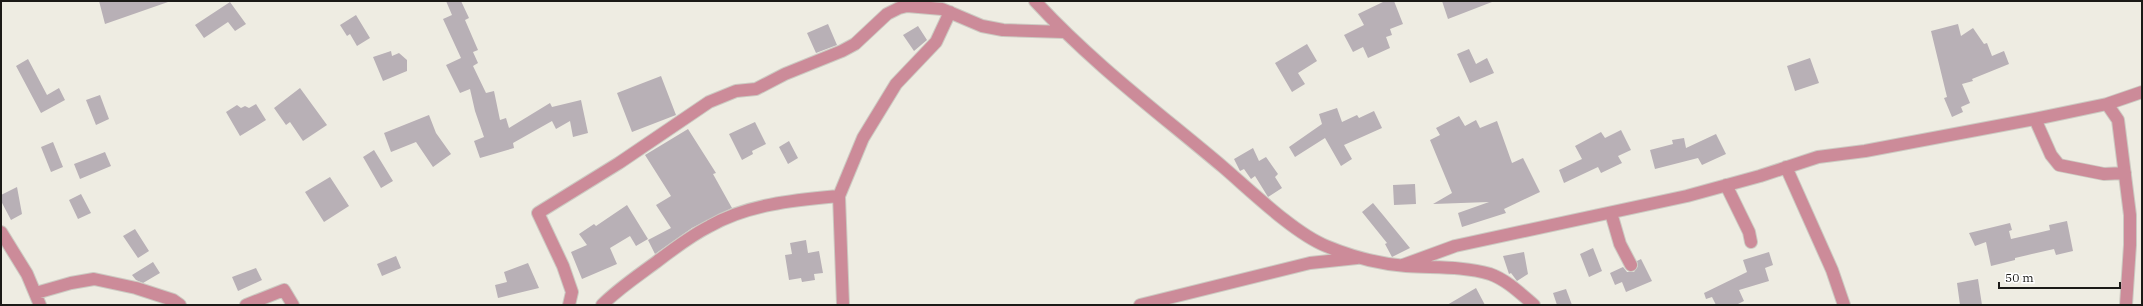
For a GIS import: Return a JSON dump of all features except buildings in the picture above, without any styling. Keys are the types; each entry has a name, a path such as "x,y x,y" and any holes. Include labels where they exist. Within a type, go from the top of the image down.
{"street":[{"path":"1035,1 1086,53 1276,212 1314,241 1327,247 1364,257 1403,265 1470,270 1491,275 1506,282 1534,305"},
{"path":"569,305 572,292 566,272 538,213 619,163 709,102 736,91 756,89 785,74 842,51 854,44 887,14 898,8 907,6 947,7 982,26 1003,30 1064,32"},
{"path":"843,305 839,196 863,138 896,84 936,42 947,7"},
{"path":"1403,265 1456,246 1611,213 1726,185 1818,157 1865,152 2035,119 2107,104 2142,92"},
{"path":"2107,104 2118,120 2130,215 2126,305"},
{"path":"2035,119 2051,155 2058,165 2104,174 2124,173"},
{"path":"1786,167 1832,270 1844,305"},
{"path":"1726,185 1749,232 1751,242"},
{"path":"602,305 628,283 710,225 731,216 786,201 839,196"},
{"path":"1611,213 1620,244 1631,265"},
{"path":"1,232 27,274 40,305"},
{"path":"1140,305 1310,263 1364,257"},
{"path":"36,294 71,283 94,279 136,288 173,300 180,305"},
{"path":"246,305 284,290 293,305"}]}
